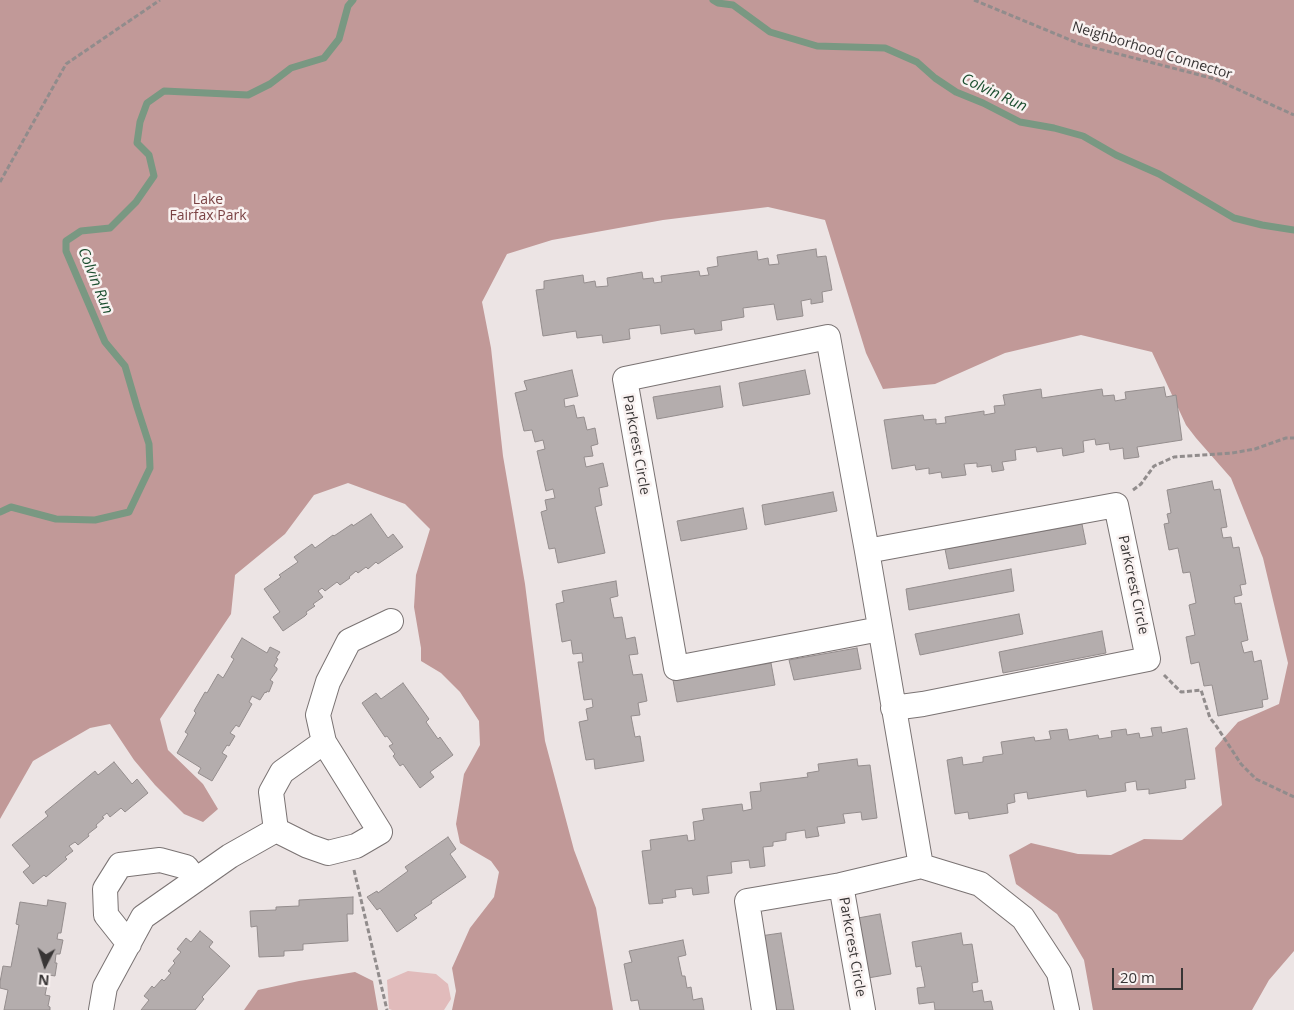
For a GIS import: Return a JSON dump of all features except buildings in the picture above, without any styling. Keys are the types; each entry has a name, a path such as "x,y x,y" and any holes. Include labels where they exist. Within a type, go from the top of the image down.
{"street":[{"name":"Parkcrest Circle","path":"764,1010 746,901 841,885 921,866 867,551 828,337 625,379 676,668 880,629"},
{"path":"867,551 1116,505"},
{"name":"Parkcrest Circle","path":"1116,505 1148,659"},
{"path":"276,830 308,846 328,853 356,846 380,832 324,742 318,715 328,682 349,641 391,621"},
{"path":"893,708 923,704 1148,659"},
{"path":"276,830 272,792 282,772 324,742"},
{"path":"101,1010 105,987 143,917 230,856 276,830"},
{"path":"129,944 106,915 105,889 120,865 160,860 186,867 196,880"},
{"path":"921,866 980,884 1023,918 1058,973 1067,1010"},
{"name":"Parkcrest Circle","path":"841,885 864,1010"}],"path":[{"path":"0,182 66,64 160,0"},
{"name":"Neighborhood Connector","path":"974,0 1080,44 1215,78 1294,115"},
{"path":"1116,505 1141,484 1154,466 1174,457 1232,453 1286,438 1294,438"},
{"path":"1148,659 1181,692 1201,690 1210,718 1241,764 1256,779 1294,797"},
{"path":"349,848 387,1010"}],"shaded area":[{"path":"408,971 436,974 448,984 451,999 444,1010 389,1009 387,980"}],"green space":[{"name":"Lake Fairfax Park","path":"0,0 1294,0 1294,951 1269,980 1252,1010 1093,1010 1084,960 1057,914 1016,884 1009,855 1031,843 1078,854 1111,855 1144,839 1182,840 1222,805 1215,748 1238,722 1279,704 1288,663 1263,558 1231,478 1186,425 1152,352 1081,335 1005,353 935,384 883,389 866,353 825,220 768,207 663,220 552,240 507,254 482,302 491,348 503,456 525,584 545,741 574,850 596,908 613,1010 452,1010 456,991 452,968 470,928 494,897 499,872 491,861 460,843 456,824 464,774 480,745 479,721 460,692 441,673 421,661 421,648 414,607 416,575 430,529 405,504 348,483 314,495 285,534 235,575 231,614 160,719 168,750 203,784 218,809 203,822 184,814 155,785 134,760 110,724 90,728 33,761 0,819"},
{"path":"355,972 373,981 378,1010 244,1010 258,990"}],"waterway":[{"name":"Colvin Run","path":"0,512 11,507 56,519 95,520 129,512 150,468 149,444 125,366 105,342 66,251 66,241 81,231 110,228 136,202 154,176 149,155 137,143 140,122 147,103 164,91 248,95 270,84 291,68 324,58 339,39 348,6 353,0"},
{"name":"Colvin Run","path":"713,0 718,3 733,5 770,32 817,46 885,48 917,62 935,78 956,92 1020,122 1054,128 1083,136 1116,155 1159,174 1234,218 1294,230"}]}
